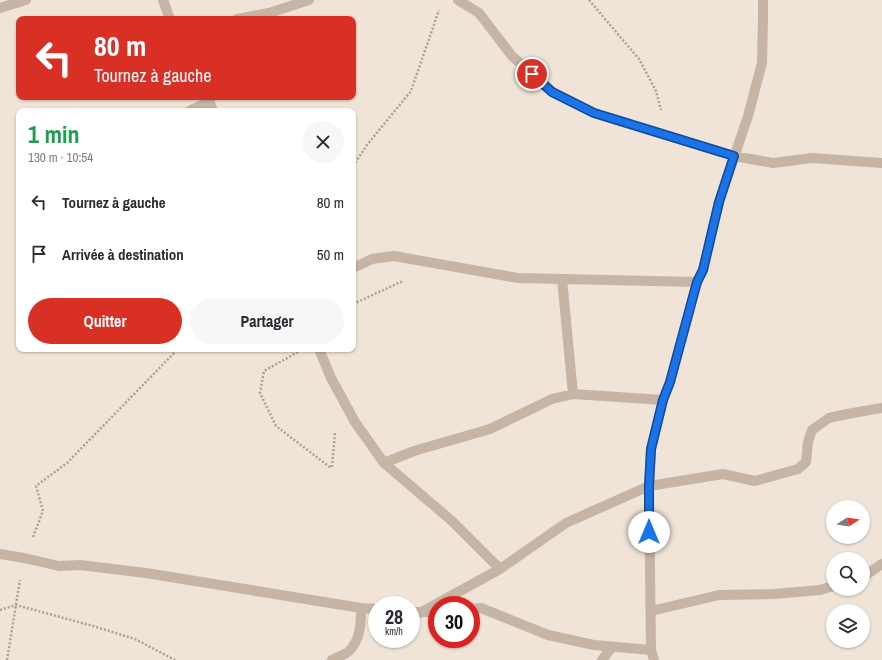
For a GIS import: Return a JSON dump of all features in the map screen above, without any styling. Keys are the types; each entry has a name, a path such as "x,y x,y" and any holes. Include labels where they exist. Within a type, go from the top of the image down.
{"street":[{"path":"0,8 26,0"},
{"path":"163,0 169,16"},
{"path":"253,16 269,13 309,0"},
{"path":"458,0 479,13 512,56 552,92 594,113 734,156 773,164 812,158 882,163"},
{"path":"480,608 548,635 594,645 653,655 649,569 649,486 651,449 663,400 670,382 697,282 703,270 719,202 748,116 762,63 763,0"},
{"path":"197,108 210,103"},
{"path":"356,267 372,259 394,256 518,278 697,282"},
{"path":"562,279 573,394"},
{"path":"320,352 331,378 355,422 384,463 452,521 500,569"},
{"path":"384,463 414,451 490,429 552,399 573,394 663,400"},
{"path":"420,609 500,569 566,522 649,486 723,474 755,481 798,470 806,462 808,442 812,430 829,418 882,408"},
{"path":"0,554 59,566 80,566 146,573 368,608"},
{"path":"870,572 882,564"},
{"path":"651,611 719,595 782,594 826,588"},
{"path":"332,660 348,651 358,638 361,626 361,608"},
{"path":"602,660 612,647"}],"path":[{"path":"589,0 639,59 656,91 667,135"},
{"path":"356,162 367,145 411,91 440,7"},
{"path":"356,303 439,265"},
{"path":"7,660 24,558 43,511 36,486 67,463 175,352"},
{"path":"298,352 264,371 260,393 276,426 332,468"},
{"path":"0,610 16,605 93,626 135,639 175,660"}],"route":[{"path":"532,74 552,92 594,113 734,156 719,202 703,270 697,282 670,382 663,400 651,449 649,532"}]}
